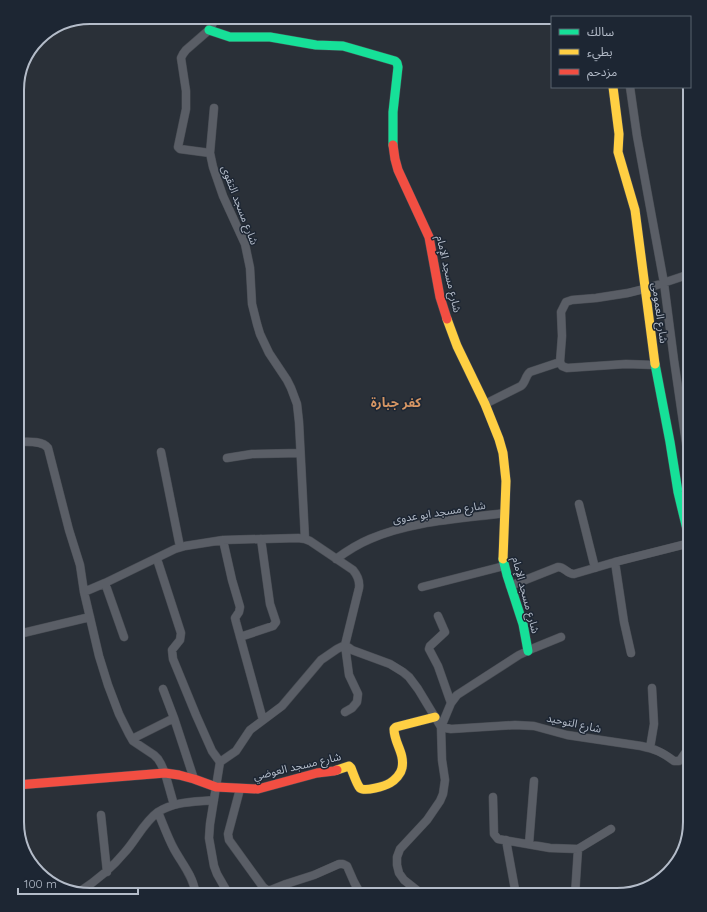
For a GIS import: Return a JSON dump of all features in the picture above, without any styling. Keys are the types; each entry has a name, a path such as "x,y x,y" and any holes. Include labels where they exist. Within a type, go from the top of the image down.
{"street":[{"path":"210,152 178,148 187,100 181,58 186,50 209,30 212,24"},
{"name":"شارع مسجد الإمام","path":"209,30 230,37 270,37 316,45 343,46 395,61 397,63 398,67 393,120 393,144 395,159 398,170 429,237 440,297 455,340 485,404 503,453 506,481 503,549 504,566 522,624 528,651"},
{"name":"شارع العمومى","path":"614,88 619,134 618,152 635,210 647,288 655,364 683,513"},
{"path":"630,88 683,412"},
{"name":"شارع مسجد التقوى","path":"214,108 210,152 223,196 245,244 250,268 252,304 257,324 269,353 287,380 294,396 298,413 305,539"},
{"path":"655,364 626,364 567,368 562,366 560,362 562,336 561,312 566,302 572,300 615,295 662,284 683,276"},
{"path":"485,404 521,386 530,372 560,362"},
{"path":"24,442 44,444 48,448 65,516 80,565 84,592 99,656 108,685 128,734 158,760 165,773 174,805"},
{"path":"161,452 180,548"},
{"path":"228,458 252,454 300,453"},
{"path":"579,504 595,568"},
{"name":"شارع مسجد ابو عدوى","path":"336,559 369,539 404,527 505,513"},
{"path":"84,592 180,548 223,540 298,538 310,541 353,570 359,583 345,645 349,675 358,694 357,702 352,708 345,712"},
{"path":"240,637 274,626 276,622 270,604 261,539"},
{"path":"223,540 229,570 240,607 240,612 235,618 263,720"},
{"path":"510,586 558,567 563,568 572,574 683,545"},
{"path":"157,559 181,633 180,640 172,650 173,659 212,751 220,762 209,838 211,854 217,874 225,888"},
{"path":"615,562 624,622 631,652"},
{"path":"422,587 504,566"},
{"path":"105,583 124,637"},
{"path":"438,616 445,632 430,646 429,649 440,670 451,703"},
{"path":"24,634 90,617"},
{"path":"414,888 404,880 400,873 397,865 398,857 400,849 427,820 443,794 445,780 442,760 441,727 451,703 457,695 519,655 561,637"},
{"path":"345,645 352,650 390,664 403,672 418,689 441,727"},
{"path":"220,762 236,751 248,733 282,706 321,660 345,645"},
{"path":"650,748 654,724 652,688"},
{"path":"163,689 194,779"},
{"name":"شارع مسجد العوضي","path":"24,784 165,773 180,775 216,787 240,789 258,788 317,773 334,771 349,766 359,788 367,790 390,783 402,770 402,754 394,735 394,729 396,727 435,717"},
{"path":"132,739 174,718"},
{"name":"شارع التوحيد","path":"441,727 452,728 515,725 534,726 567,735 658,750 674,762 681,759 683,756"},
{"path":"529,844 534,781"},
{"path":"240,789 228,834 229,840 264,888"},
{"path":"493,797 494,834 498,839 550,848 578,849 611,829"},
{"path":"86,888 107,872 125,852 150,819 158,812 182,802 214,800"},
{"path":"158,812 194,888"},
{"path":"101,815 107,872"},
{"path":"506,840 515,888"},
{"path":"575,888 578,849"},
{"path":"276,888 314,875 339,864 343,864 347,866 357,888"}],"traffic: fast":[{"path":"209,30 230,37 270,37 316,45 343,46 395,61 398,67 393,112 393,145"},
{"path":"655,364 683,513"},
{"path":"503,559 523,624 528,651"}],"traffic: slow":[{"path":"613,88 619,134 618,152 635,210 655,364"},
{"path":"447,319 457,346 485,404 503,453 506,481 503,559"},
{"path":"337,770 349,766 356,782 360,788 363,789 375,788 390,783 396,779 403,763 394,734 394,729 396,727 435,717"}],"traffic: jam":[{"path":"393,145 398,170 429,237 440,297 447,319"},
{"path":"24,784 165,773 194,779 216,787 258,789 317,773 337,770"}],"district":[{"name":"كفر جبارة","path":"396,402"}]}
